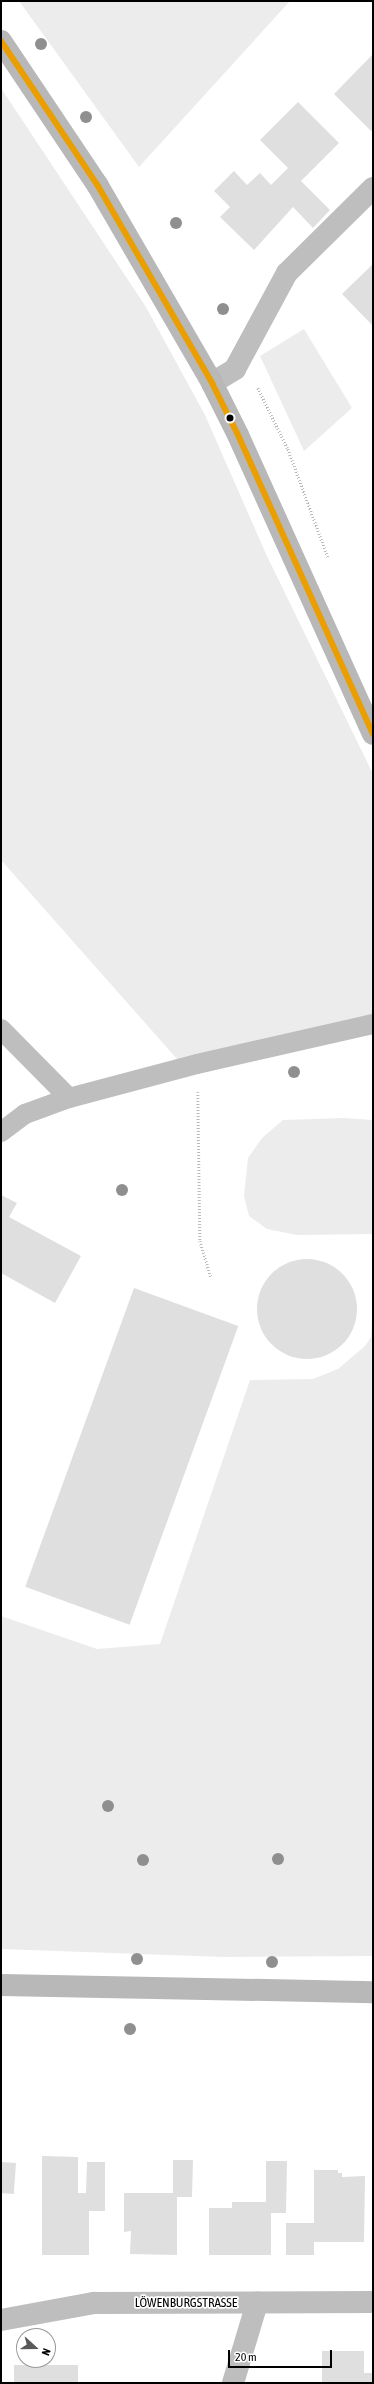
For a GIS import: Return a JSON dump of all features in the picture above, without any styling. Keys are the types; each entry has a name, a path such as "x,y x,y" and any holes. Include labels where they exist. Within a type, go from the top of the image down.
{"street":[{"path":"1,40 98,186 212,383 238,435 373,734"},
{"path":"212,383 234,369 287,273 373,188"},
{"path":"1,1985 373,1992"},
{"name":"LÖWENBURGSTRASSE","path":"1,2320 94,2303 373,2302"},
{"path":"233,2383 257,2303"}],"lane":[{"path":"1,1132 25,1114 69,1098 197,1064 373,1024"},
{"path":"1,1029 69,1098"}],"path":[{"path":"267,405 302,484 330,564"},
{"path":"197,1064 200,1241 210,1276"}],"shaded area":[{"path":"19,1 290,1 139,167"},
{"path":"1,88 146,307 205,415 266,554 373,774 373,1024 236,1057 177,1059 1,860"},
{"path":"304,329 352,408 304,451 260,356"},
{"path":"344,1118 373,1120 373,1234 297,1235 267,1229 249,1216 244,1196 248,1158 262,1138 283,1120"},
{"path":"373,1300 373,1956 224,1957 1,1949 1,1616 97,1649 160,1644 250,1380 313,1379 338,1369 365,1346 371,1337"}],"building":[{"path":"373,54 373,130 371,131 334,94"},
{"path":"298,102 339,143 301,181 330,210 313,228 293,207 254,250 220,217 230,207 214,191 234,171 247,185 260,173 271,185 288,168 260,140"},
{"path":"373,264 373,326 342,294"},
{"path":"1,1195 17,1203 9,1217 81,1256 55,1303 1,1273"},
{"path":"307,1259 326,1263 342,1274 353,1290 357,1309 353,1328 342,1344 326,1355 307,1359 288,1355 272,1344 261,1328 257,1309 261,1290 272,1274 288,1263"},
{"path":"134,1288 238,1326 130,1625 25,1587"},
{"path":"42,2156 78,2157 78,2193 86,2193 87,2162 105,2162 105,2211 89,2211 89,2255 42,2255"},
{"path":"173,2160 193,2160 192,2197 177,2197 177,2255 130,2254 131,2231 124,2232 124,2193 173,2193"},
{"path":"266,2161 287,2161 286,2213 271,2213 271,2255 209,2255 209,2208 232,2208 232,2202 266,2202"},
{"path":"1,2162 16,2163 14,2194 1,2193"},
{"path":"314,2170 338,2170 338,2173 342,2173 342,2177 365,2176 364,2242 314,2242 314,2255 286,2255 286,2223 314,2223"},
{"path":"322,2351 364,2351 364,2373 373,2373 373,2383 322,2383"},
{"path":"14,2365 16,2365 16,2368 56,2368 56,2365 78,2365 78,2383 14,2383"}],"transit line":[{"path":"1,41 98,186 212,383 238,435 373,734"}]}
